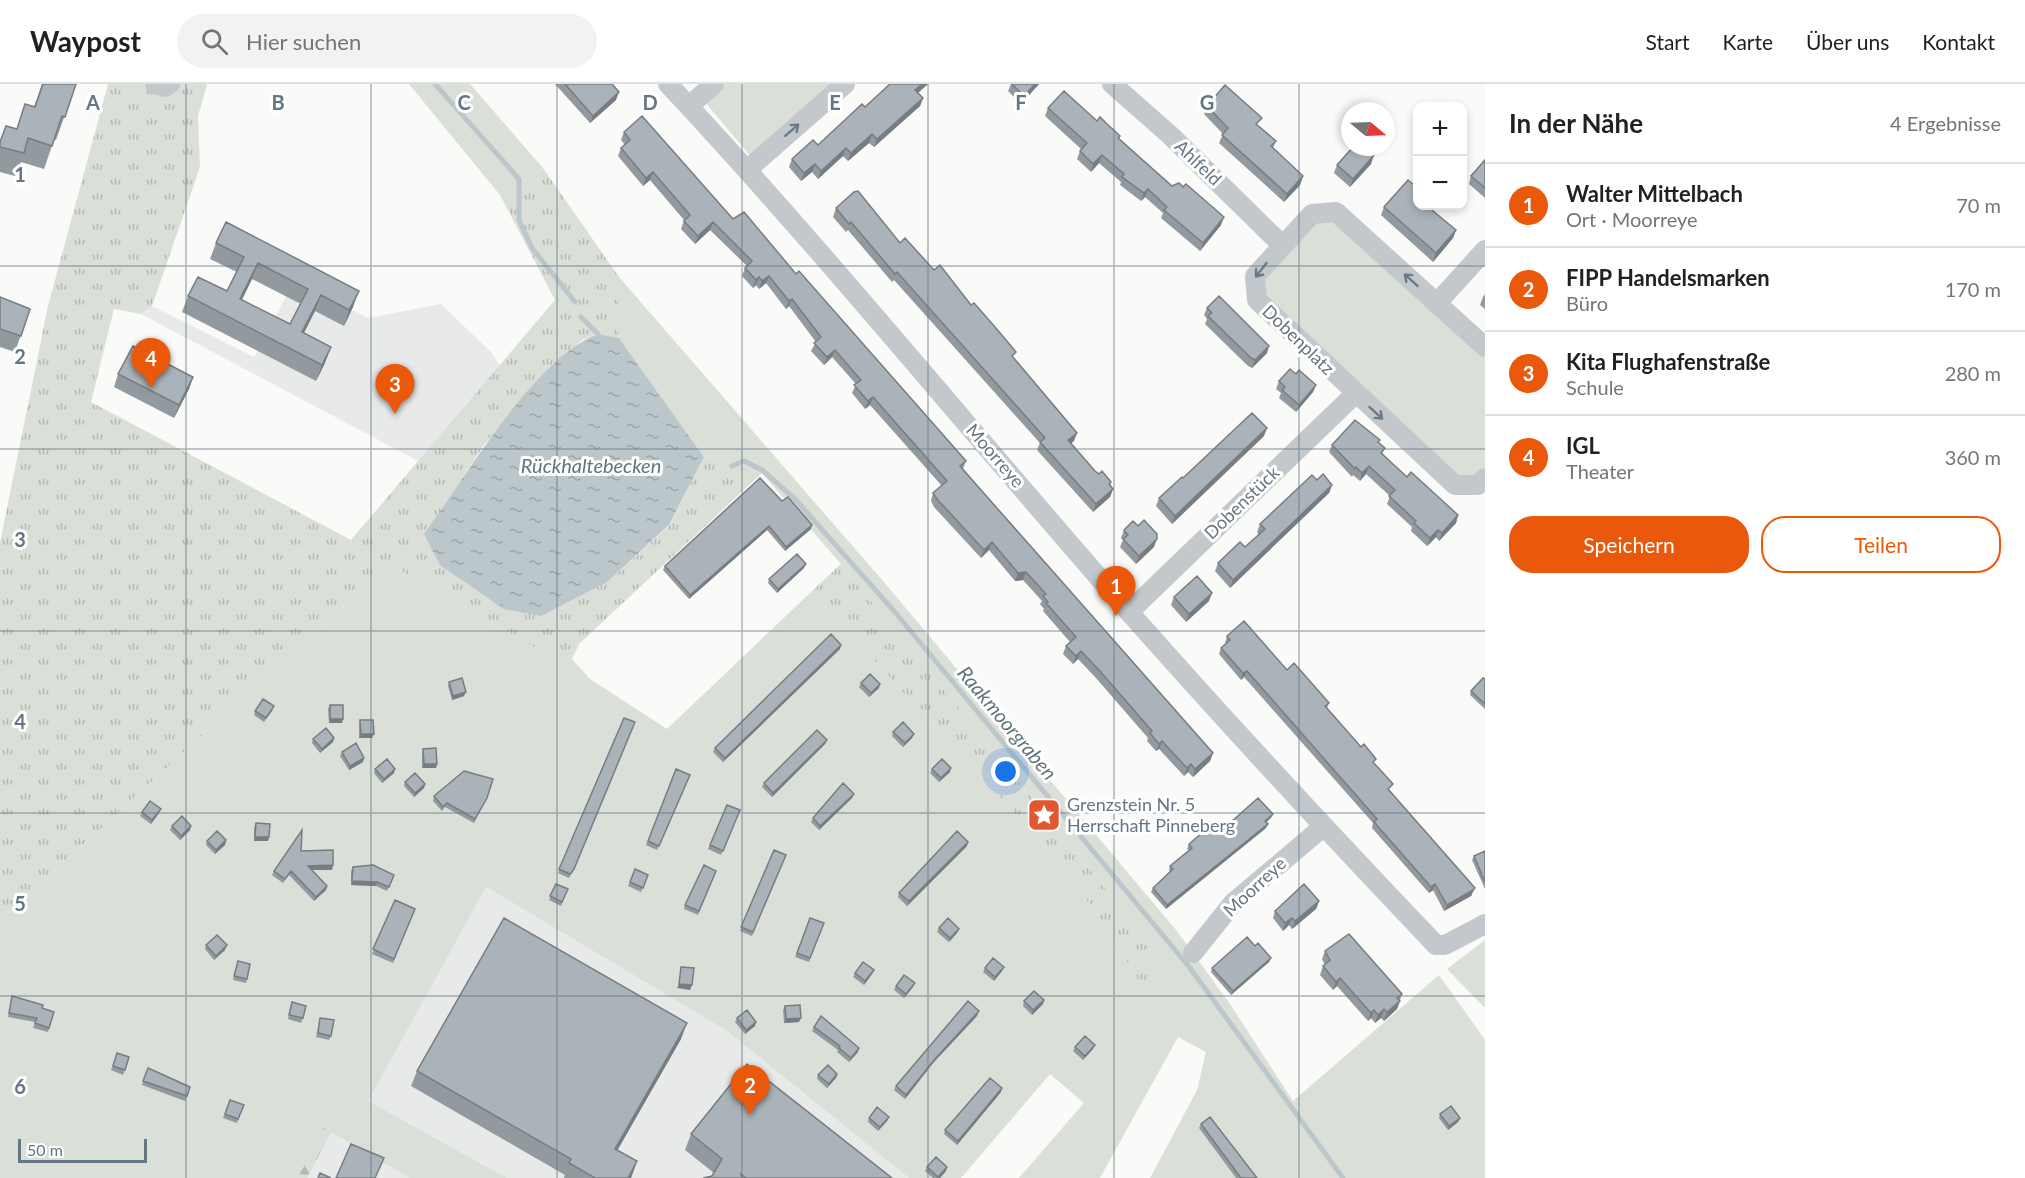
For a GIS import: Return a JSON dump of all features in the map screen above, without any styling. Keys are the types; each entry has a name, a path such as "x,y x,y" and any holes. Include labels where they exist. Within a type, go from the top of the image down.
{"street":[{"path":"155,84 165,87 170,84"},
{"name":"Moorreye","path":"668,84 748,169 1129,612 1323,827 1436,945 1445,945 1485,924"},
{"path":"689,106 714,84"},
{"path":"748,169 845,84"},
{"name":"Ahlfeld","path":"1112,84 1170,135 1282,245"},
{"name":"Dobenplatz","path":"1485,347 1336,213 1312,213 1255,276 1257,300 1455,485 1478,485 1485,478"},
{"path":"1437,303 1485,250"},
{"name":"Dobenstück","path":"1129,612 1355,394"},
{"name":"Moorreye","path":"1193,953 1233,903 1323,827"}],"shaded area":[{"path":"294,281 368,318 441,304 491,352 500,366 420,462 141,314 152,306 254,357"},
{"path":"486,887 724,1026 909,1178 507,1178 367,1101"},
{"path":"331,1132 409,1178 307,1178"}],"green space":[{"path":"108,84 207,84 198,116 200,167 152,306 141,314 114,309 91,402 351,540 555,300 500,195 543,168 619,277 619,338 598,334 582,340 535,384 484,445 425,534 607,582 669,526 704,457 762,473 579,644 572,659 590,679 389,564 0,921 0,543 48,306"},
{"path":"409,84 470,84 543,168 500,195"},
{"path":"725,84 835,84 752,158 705,102"},
{"path":"1330,216 1485,358 1485,467 1473,480 1464,481 1260,294 1259,283 1320,217"},
{"path":"619,277 883,581 1176,930 1230,1004 1293,1101 1439,975 1485,1040 1485,1178 1150,1178 1197,1090 1206,1052 1178,1037 1100,1178 1019,1178 1084,1103 1050,1074 961,1178 909,1178 726,1030 486,887 368,1101 507,1178 409,1178 331,1132 307,1178 0,1178 0,921 389,564 590,679 667,729 811,592 1058,860 1110,932 1143,987 1155,949 841,564 762,473 704,457 619,338"},
{"path":"841,564 1155,949 1143,988 1110,932 1058,860 811,592"},
{"path":"1485,940 1485,1008 1447,969"},
{"path":"324,1128 331,1132 307,1178 297,1178"}],"water":[{"name":"Rückhaltebecken","path":"598,334 619,338 704,457 669,525 607,582 541,616 504,609 440,565 424,534 502,422 526,393 550,367 574,347"}],"building":[{"path":"43,84 76,84 52,146 28,138 24,153 0,147 6,126 17,129 25,104 35,107"},
{"path":"565,84 612,84 619,92 593,116"},
{"path":"890,84 922,84 915,90 923,98 877,139 872,134 851,153 846,148 821,171 815,164 804,173 792,159 813,140 818,145 862,104 865,107"},
{"path":"1012,84 1035,84 1024,96"},
{"path":"1225,85 1262,118 1256,124 1276,141 1271,146 1303,176 1287,194 1222,135 1228,128 1207,106"},
{"path":"1064,91 1097,121 1100,117 1120,136 1118,138 1172,186 1179,183 1183,187 1186,184 1224,217 1203,243 1164,210 1167,207 1148,189 1144,193 1122,177 1124,174 1102,155 1093,164 1080,151 1087,143 1048,108"},
{"path":"642,116 733,219 744,212 796,274 799,271 966,461 960,466 1213,753 1195,769 1191,764 1187,768 1162,741 1159,744 1150,733 1152,731 1081,651 1076,656 1066,646 1076,637 1046,603 1048,602 1043,596 1046,594 1026,572 1018,573 992,542 984,550 937,499 933,493 947,481 873,397 868,401 854,385 861,380 835,350 827,357 814,343 821,337 792,299 789,301 769,276 762,281 759,277 756,280 745,268 752,261 713,222 698,236 684,221 690,215 653,172 646,178 621,148 630,140 624,132"},
{"path":"1345,156 1373,156 1353,179 1337,165"},
{"path":"1485,160 1485,188 1471,176"},
{"path":"1408,180 1413,184 1413,210 1432,210 1456,230 1436,253 1384,207"},
{"path":"858,191 900,243 905,238 934,270 940,265 971,305 974,303 1016,352 1012,356 1077,433 1068,440 1095,471 1099,474 1102,471 1111,482 1109,484 1113,489 1096,504 1040,442 1045,438 897,272 895,274 851,222 849,224 836,208"},
{"path":"226,222 359,291 349,310 321,295 302,332 331,347 322,365 188,296 198,277 227,291 244,257 216,243","holes":["258,263 308,289 290,324 240,299"]},
{"path":"1219,296 1269,346 1255,360 1208,316 1212,313 1207,308"},
{"path":"0,297 30,309 21,336 0,329"},
{"path":"133,346 193,377 179,405 118,374"},
{"path":"1290,369 1296,374 1299,370 1316,385 1299,405 1282,390 1285,387 1279,381"},
{"path":"1252,413 1267,428 1175,516 1159,498"},
{"path":"1355,420 1380,440 1378,442 1385,448 1381,453 1407,477 1411,472 1458,515 1442,533 1438,530 1430,538 1414,523 1416,521 1389,496 1395,490 1369,466 1362,473 1356,467 1355,469 1332,445"},
{"path":"1323,474 1332,485 1233,580 1218,563 1240,542 1245,547 1265,529 1260,524 1312,475 1317,480"},
{"path":"760,478 782,501 788,497 812,525 786,547 769,526 690,595 665,566"},
{"path":"1144,520 1157,534 1157,539 1139,556 1123,539 1128,535 1124,530 1133,521 1138,526"},
{"path":"797,554 806,564 778,589 769,579"},
{"path":"1197,576 1212,593 1189,614 1174,597"},
{"path":"1244,621 1287,670 1294,663 1329,703 1325,706 1361,747 1364,744 1376,759 1373,762 1393,784 1388,789 1475,888 1473,890 1447,905 1435,884 1431,887 1374,822 1377,819 1247,671 1243,673 1221,648 1230,640 1227,636"},
{"path":"831,634 841,645 725,758 715,748"},
{"path":"870,674 880,684 871,693 861,683"},
{"path":"462,678 466,692 453,696 449,682"},
{"path":"1483,678 1485,679 1485,704 1471,691"},
{"path":"263,699 274,706 266,718 255,711"},
{"path":"330,705 343,705 343,719 330,719"},
{"path":"624,718 635,722 570,874 559,869"},
{"path":"360,720 373,720 374,734 361,734"},
{"path":"903,722 914,734 905,743 893,732"},
{"path":"326,728 334,738 322,749 313,739"},
{"path":"817,730 827,740 773,793 764,783"},
{"path":"356,743 364,758 350,766 342,752"},
{"path":"436,748 437,764 424,764 423,749"},
{"path":"387,759 395,769 384,779 375,769"},
{"path":"942,759 951,768 941,778 932,769"},
{"path":"676,769 690,775 659,846 648,841"},
{"path":"464,771 493,779 487,798 475,819 447,803 443,807 434,796"},
{"path":"415,773 425,784 415,793 405,782"},
{"path":"843,783 854,794 820,826 813,818"},
{"path":"1258,798 1273,814 1265,821 1268,824 1167,905 1153,888 1173,869 1170,866 1192,848 1189,844 1211,825 1215,831 1220,827 1222,830"},
{"path":"150,801 161,809 152,820 142,812"},
{"path":"727,805 740,810 723,851 710,845"},
{"path":"182,816 191,826 181,836 172,826"},
{"path":"256,823 270,824 269,837 255,837"},
{"path":"302,830 301,851 333,850 333,865 308,866 327,886 316,897 291,871 285,879 274,871"},
{"path":"217,831 226,840 216,850 207,841"},
{"path":"957,831 968,842 909,901 899,893"},
{"path":"774,850 786,855 753,932 741,927"},
{"path":"1485,851 1485,882 1474,856"},
{"path":"373,865 394,875 389,887 377,882 352,881 353,867"},
{"path":"704,865 716,871 699,911 685,905"},
{"path":"635,869 648,875 643,888 630,882"},
{"path":"556,884 568,889 562,902 550,896"},
{"path":"1304,884 1319,901 1295,921 1292,918 1285,923 1275,911"},
{"path":"395,900 415,909 394,959 373,949"},
{"path":"504,918 687,1023 615,1149 637,1161 628,1178 595,1178 569,1163 571,1159 417,1071"},
{"path":"810,918 824,923 810,958 797,953"},
{"path":"948,918 959,929 950,938 939,928"},
{"path":"1349,934 1402,994 1397,998 1400,1001 1387,1012 1384,1009 1378,1015 1374,1010 1371,1013 1340,978 1336,982 1323,966 1330,960 1325,951"},
{"path":"217,935 227,945 216,956 206,945"},
{"path":"1247,937 1255,946 1258,943 1271,958 1233,991 1212,968"},
{"path":"993,958 1004,967 995,977 985,968"},
{"path":"238,961 250,964 247,979 234,976"},
{"path":"863,962 874,970 865,981 855,973"},
{"path":"681,967 694,968 692,985 679,984"},
{"path":"904,975 915,983 906,994 896,986"},
{"path":"1034,991 1044,1000 1033,1010 1024,1001"},
{"path":"12,996 43,1005 42,1008 54,1012 49,1028 35,1023 37,1018 9,1013"},
{"path":"968,1001 979,1011 906,1095 896,1086"},
{"path":"292,1002 306,1006 303,1018 289,1015"},
{"path":"800,1005 801,1018 786,1019 785,1006"},
{"path":"747,1010 756,1022 746,1030 737,1018"},
{"path":"821,1016 859,1048 851,1058 839,1048 840,1046 814,1027"},
{"path":"320,1018 334,1020 331,1036 318,1033"},
{"path":"1085,1036 1095,1045 1085,1056 1075,1047"},
{"path":"117,1053 129,1057 125,1070 113,1066"},
{"path":"747,1064 892,1178 746,1178 741,1174 742,1178 703,1178 712,1176 722,1159 691,1134"},
{"path":"828,1065 837,1074 829,1084 818,1075"},
{"path":"148,1068 190,1087 187,1096 143,1081"},
{"path":"990,1078 1002,1088 958,1141 945,1130"},
{"path":"230,1100 244,1105 238,1119 225,1114"},
{"path":"1451,1106 1460,1118 1449,1126 1440,1114"},
{"path":"877,1107 889,1117 880,1127 869,1118"},
{"path":"1210,1117 1257,1178 1241,1178 1201,1124"},
{"path":"351,1144 384,1158 375,1178 336,1178"},
{"path":"936,1157 947,1167 938,1177 927,1167"},
{"path":"320,1173 331,1178 318,1178"}],"waterway":[{"name":"Raakmoorgraben","path":"435,84 519,179 519,220 532,248 575,302"},
{"name":"Raakmoorgraben","path":"581,317 598,334 598,339"},
{"name":"Raakmoorgraben","path":"732,466 744,461 762,470 795,499 894,611 1190,968 1343,1178"}],"place":[{"name":"IGL","path":"151,388"},
{"name":"Kita Flughafenstraße","path":"395,414"},
{"name":"Walter Mittelbach","path":"1116,616"},
{"name":"Grenzstein Nr. 5 Herrschaft Pinneberg","path":"1044,815"},
{"name":"FIPP Handelsmarken","path":"750,1115"}]}
